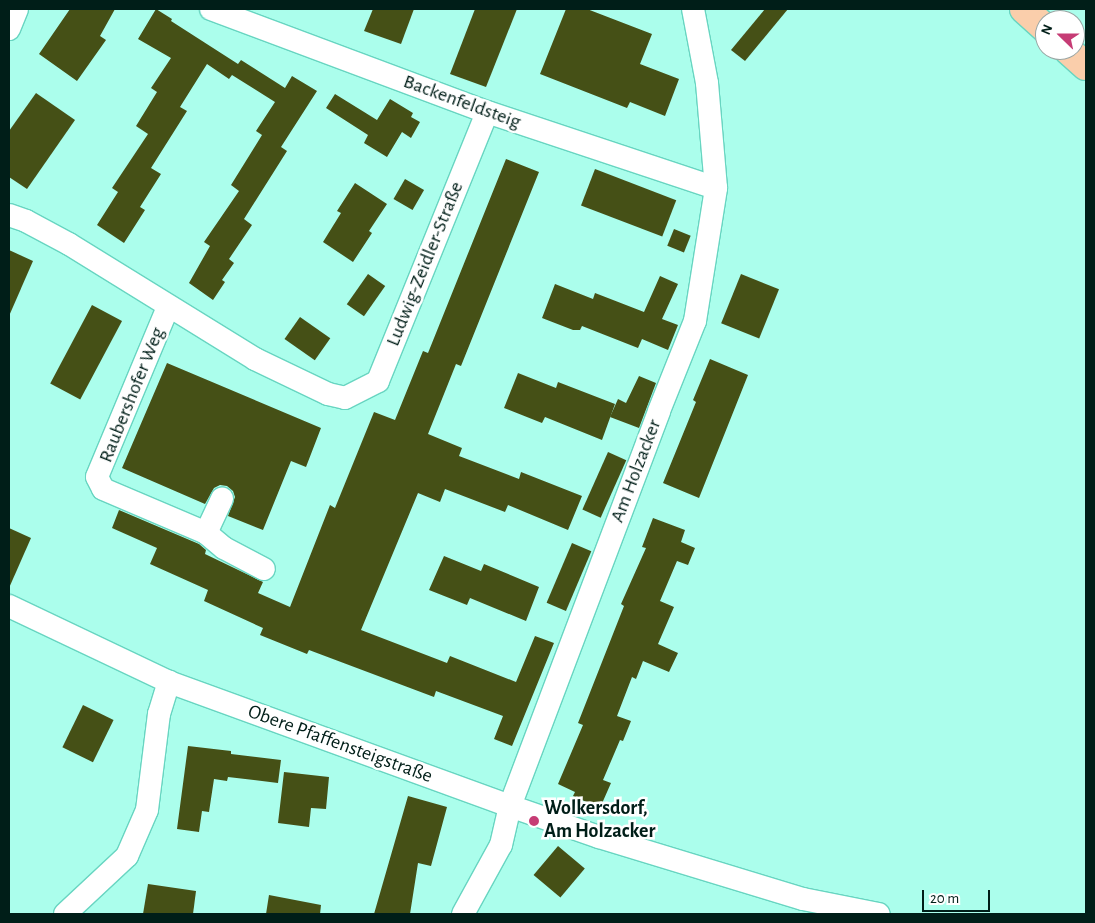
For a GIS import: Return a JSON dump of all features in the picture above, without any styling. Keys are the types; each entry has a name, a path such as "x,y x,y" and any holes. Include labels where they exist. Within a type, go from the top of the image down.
{"main road":[{"path":"1024,9 1035,19"}],"street":[{"path":"9,29 17,9"},
{"name":"Backenfeldsteig","path":"211,9 487,112 716,188"},
{"name":"Am Holzacker","path":"463,914 501,845 510,806 659,411 695,321 716,188 708,90 693,9"},
{"name":"Ludwig-Zeidler-Straße","path":"345,398 378,381 487,112"},
{"name":"Raubershofer Weg","path":"9,215 69,244 168,307 255,359 328,394 345,398"},
{"name":"Raubershofer Weg","path":"168,307 98,477 103,489 206,534 224,548 264,569"},
{"path":"206,534 222,498"},
{"name":"Obere Pfaffensteigstraße","path":"9,606 169,682 510,806 599,837 803,899 879,914"},
{"path":"65,914 127,856 147,810 159,714 169,682"}],"building":[{"path":"70,9 115,9 100,36 106,40 77,81 39,54"},
{"path":"156,9 172,19 171,21 238,64 241,60 285,88 292,76 317,91 281,147 287,151 244,219 252,225 229,259 234,263 222,280 225,282 213,300 189,283 210,246 204,242 239,191 231,185 262,135 256,131 275,102 232,75 229,79 207,64 180,107 187,111 151,168 161,174 140,207 145,210 124,243 97,225 118,192 112,188 148,134 136,126 157,92 151,88 171,58 138,39"},
{"path":"373,9 414,9 401,44 364,31"},
{"path":"475,9 517,9 486,87 450,74"},
{"path":"566,9 587,9 652,34 640,64 679,79 665,116 630,102 627,108 540,74"},
{"path":"765,9 788,9 745,61 731,50"},
{"path":"36,93 75,120 27,189 9,177 9,131"},
{"path":"335,94 377,120 390,99 413,113 411,117 420,122 411,138 402,132 387,157 364,143 368,135 326,108"},
{"path":"506,159 539,172 461,366 456,364 428,434 462,448 459,456 519,479 521,472 582,496 568,530 508,505 505,512 445,489 440,502 418,493 361,630 447,663 450,656 516,682 535,636 554,643 512,746 494,739 503,716 436,691 434,697 309,650 307,654 260,635 263,628 204,601 208,590 150,564 157,548 112,528 119,510 199,544 206,550 205,554 263,582 258,593 290,607 330,505 335,508 374,412 395,420 423,351 428,353"},
{"path":"595,169 676,200 662,237 581,205"},
{"path":"405,179 424,190 413,210 394,199"},
{"path":"355,183 387,204 369,231 372,233 353,262 323,242 341,213 337,211"},
{"path":"674,229 691,236 684,252 667,246"},
{"path":"9,250 33,261 9,316"},
{"path":"368,274 385,286 364,316 347,304"},
{"path":"741,274 779,289 759,338 721,323"},
{"path":"660,276 678,284 662,319 678,325 668,350 642,339 638,348 582,326 580,330 573,330 542,318 555,284 593,299 595,293 644,312"},
{"path":"92,305 122,321 80,400 50,384"},
{"path":"300,317 330,338 315,360 285,339"},
{"path":"710,359 748,375 699,498 663,483 696,402 693,400"},
{"path":"167,363 321,428 306,467 291,461 263,530 228,516 235,497 233,491 227,486 220,485 214,488 205,504 122,468"},
{"path":"518,373 556,388 558,382 615,404 602,440 545,417 542,423 504,408"},
{"path":"639,376 656,383 639,428 610,417 618,399 626,403"},
{"path":"608,452 626,460 601,518 582,510"},
{"path":"653,518 685,530 681,542 695,548 688,565 677,561 660,601 674,607 658,644 678,653 669,672 643,661 636,679 632,677 617,716 631,721 623,741 620,740 603,780 611,783 600,808 573,796 575,792 558,784 583,725 578,723 624,606 621,604 646,548 642,547"},
{"path":"9,528 31,538 9,588"},
{"path":"572,543 591,551 566,611 547,603"},
{"path":"444,556 481,571 484,564 539,587 526,621 470,598 467,605 429,590"},
{"path":"83,705 114,720 93,762 62,747"},
{"path":"188,746 231,751 231,754 281,760 278,783 228,777 227,781 214,779 209,812 202,811 199,832 177,829"},
{"path":"284,772 329,777 326,809 311,808 309,827 278,823"},
{"path":"408,796 447,807 431,866 418,863 410,914 374,914"},
{"path":"558,846 585,868 560,898 534,875"},
{"path":"148,884 196,891 193,914 143,914"},
{"path":"269,895 321,905 320,914 266,914"}],"place":[{"name":"Wolkersdorf, Am Holzacker","path":"534,821"}]}
